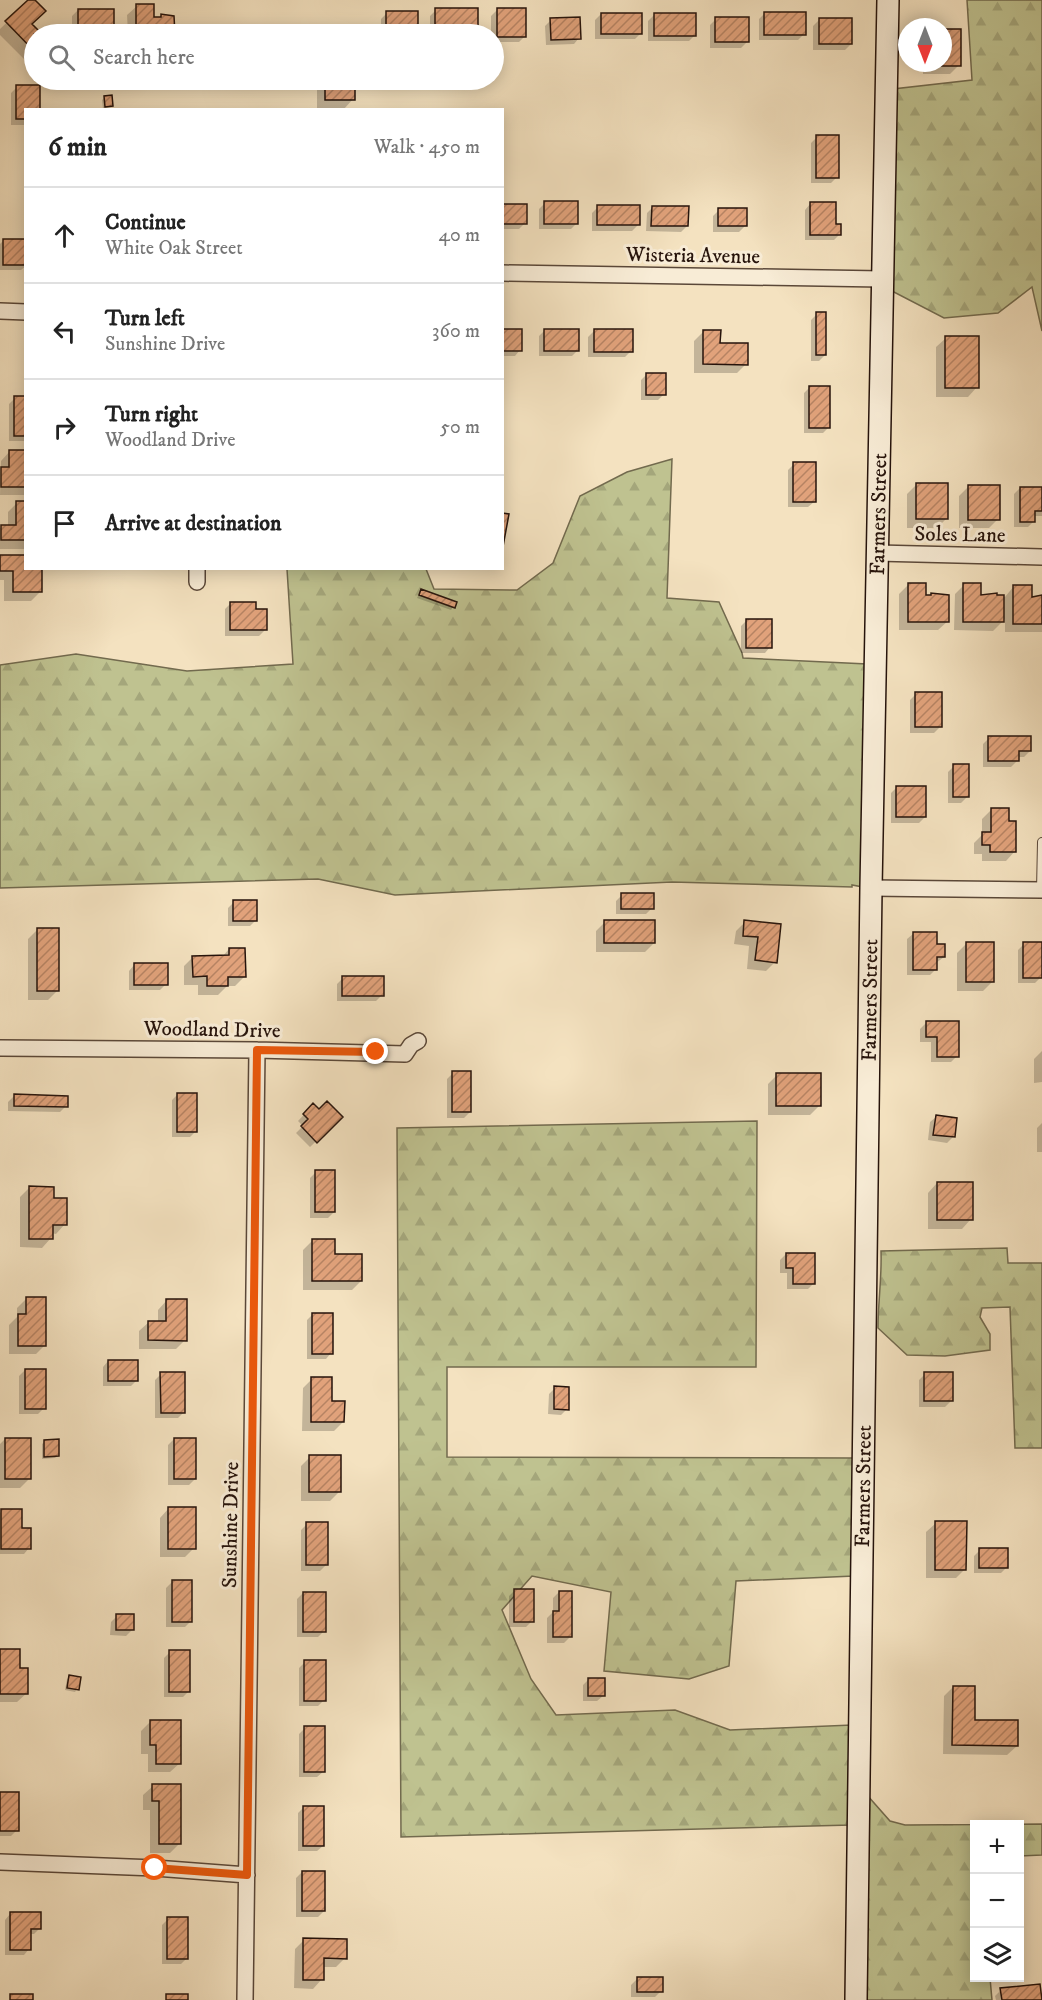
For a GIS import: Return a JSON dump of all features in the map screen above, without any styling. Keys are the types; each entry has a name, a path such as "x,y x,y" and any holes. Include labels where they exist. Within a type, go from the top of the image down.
{"street":[{"name":"Farmers Street","path":"856,2000 871,888 888,0"},
{"name":"Wisteria Avenue","path":"504,273 882,279"},
{"path":"0,312 24,312"},
{"name":"Soles Lane","path":"877,554 1042,556"},
{"path":"871,888 1042,890"},
{"name":"Woodland Drive","path":"0,1048 376,1052 397,1055 405,1054 411,1045 418,1041"},
{"name":"Sunshine Drive","path":"245,2000 257,1050"},
{"path":"0,1862 155,1868 247,1875"}],"lane":[{"path":"1042,842 1042,890"}],"green space":[{"path":"967,0 1042,0 1042,331 1032,287 998,313 944,318 890,290 893,89 972,80"},
{"path":"672,459 667,598 719,602 743,658 867,664 863,887 672,882 395,895 318,879 0,888 0,665 76,654 187,671 293,664 287,570 426,570 434,589 517,590 553,563 580,496 627,472"},
{"path":"757,1121 756,1367 447,1367 447,1457 855,1458 854,1576 736,1581 729,1666 689,1679 604,1671 611,1592 532,1576 502,1610 531,1679 556,1715 675,1710 730,1730 852,1725 851,1825 401,1837 397,1128"},
{"path":"1007,1248 1008,1263 1042,1263 1042,1448 1015,1448 1010,1307 982,1308 980,1317 990,1334 990,1350 945,1356 907,1355 878,1328 881,1251"},
{"path":"867,1795 890,1821 905,1825 970,1824 970,1982 990,1982 992,2000 864,2000"},
{"path":"1024,1824 1042,1824 1042,1855 1024,1856"}],"building":[{"path":"28,0 35,0 46,11 32,24 24,24 24,41 5,21"},
{"path":"136,4 154,4 154,17 161,17 161,14 174,16 174,24 136,24"},
{"path":"435,8 478,8 478,24 435,24"},
{"path":"497,8 526,8 526,37 504,37 504,24 497,24"},
{"path":"78,9 114,9 114,24 78,24"},
{"path":"386,11 418,11 418,24 386,24"},
{"path":"764,12 806,12 806,35 764,35"},
{"path":"601,13 642,13 642,34 601,34"},
{"path":"654,13 696,13 696,36 654,36"},
{"path":"580,17 581,39 551,40 550,18"},
{"path":"715,17 749,17 749,42 715,42"},
{"path":"819,18 852,18 852,44 819,44"},
{"path":"952,29 961,29 961,66 952,66"},
{"path":"16,85 24,85 24,90 40,90 40,108 24,108 24,119 16,119"},
{"path":"325,90 355,90 355,100 325,100"},
{"path":"112,95 113,106 105,107 104,96"},
{"path":"816,135 839,135 839,178 816,178"},
{"path":"544,201 578,201 578,224 544,224"},
{"path":"810,202 836,202 836,224 841,224 841,235 810,235"},
{"path":"504,204 527,204 527,224 504,224"},
{"path":"597,205 640,205 640,225 597,225"},
{"path":"652,206 689,206 688,226 651,226"},
{"path":"718,208 747,208 747,226 718,226"},
{"path":"3,239 24,239 24,265 3,265"},
{"path":"816,312 826,312 826,355 816,355"},
{"path":"504,329 522,329 522,351 504,351"},
{"path":"544,329 579,329 579,351 544,351"},
{"path":"594,329 633,329 633,352 594,352"},
{"path":"703,330 721,330 720,343 748,343 748,365 703,364"},
{"path":"945,336 979,336 979,388 945,388"},
{"path":"646,373 666,373 666,395 646,395"},
{"path":"809,386 830,386 830,428 809,428"},
{"path":"14,396 24,396 24,436 14,436"},
{"path":"9,450 24,450 24,487 1,487 1,467 9,467"},
{"path":"793,462 816,462 816,502 793,502"},
{"path":"916,483 948,483 948,519 916,519"},
{"path":"968,485 1000,485 1000,520 968,520"},
{"path":"1020,487 1042,487 1042,511 1035,511 1035,522 1020,522"},
{"path":"16,501 24,501 24,540 1,540 1,525 16,525"},
{"path":"504,513 509,514 504,541"},
{"path":"0,555 24,555 24,570 42,570 42,592 13,592 13,571 0,571"},
{"path":"908,583 926,583 926,595 931,595 931,593 949,595 949,622 908,622"},
{"path":"963,583 981,583 981,595 997,593 997,595 1004,595 1004,622 963,622"},
{"path":"1013,585 1032,585 1032,597 1042,595 1042,624 1013,624"},
{"path":"421,589 457,602 455,608 419,595"},
{"path":"230,602 256,602 256,609 267,609 267,630 230,630"},
{"path":"746,619 772,619 772,648 746,648"},
{"path":"915,692 942,692 942,727 915,727"},
{"path":"988,736 1031,736 1031,751 1019,751 1019,761 988,761"},
{"path":"953,764 969,764 969,797 953,797"},
{"path":"896,786 926,786 926,817 896,817"},
{"path":"991,808 1009,808 1009,821 1016,821 1016,852 990,852 990,845 982,845 982,832 991,832"},
{"path":"621,893 654,893 654,909 621,909"},
{"path":"233,900 257,900 257,921 233,921"},
{"path":"604,920 655,920 655,943 604,943"},
{"path":"744,920 781,924 777,963 755,960 758,937 743,936"},
{"path":"37,928 59,928 59,991 37,991"},
{"path":"913,932 937,932 937,944 945,944 945,957 937,957 937,970 913,970"},
{"path":"966,942 994,942 994,982 966,982"},
{"path":"1023,942 1042,942 1042,978 1023,978"},
{"path":"229,948 245,948 246,977 228,977 228,986 207,986 207,976 193,977 192,956 229,955"},
{"path":"134,963 168,963 168,985 134,985"},
{"path":"342,976 384,976 384,996 342,996"},
{"path":"926,1021 959,1021 959,1057 937,1057 937,1037 926,1037"},
{"path":"452,1071 471,1071 471,1112 452,1112"},
{"path":"776,1073 821,1073 821,1106 776,1106"},
{"path":"177,1093 197,1093 197,1132 177,1132"},
{"path":"14,1094 68,1096 68,1107 14,1106"},
{"path":"327,1101 343,1117 317,1143 301,1126 308,1119 303,1114 313,1103 319,1109"},
{"path":"936,1115 957,1118 955,1137 933,1135"},
{"path":"315,1170 335,1170 335,1212 315,1212"},
{"path":"937,1182 973,1182 973,1220 937,1220"},
{"path":"29,1186 54,1187 54,1198 67,1198 67,1225 53,1225 53,1239 29,1239"},
{"path":"312,1239 335,1239 335,1254 362,1254 362,1281 312,1281"},
{"path":"786,1253 815,1253 815,1284 793,1284 793,1268 786,1268"},
{"path":"26,1297 46,1297 46,1346 18,1346 18,1314 26,1314"},
{"path":"166,1299 187,1299 187,1341 148,1340 148,1321 166,1321"},
{"path":"312,1313 333,1313 333,1354 312,1354"},
{"path":"108,1360 138,1360 138,1381 108,1381"},
{"path":"25,1369 46,1369 46,1409 25,1409"},
{"path":"160,1372 185,1372 185,1413 161,1413"},
{"path":"924,1372 953,1372 953,1401 924,1401"},
{"path":"311,1377 332,1377 332,1401 345,1401 344,1422 311,1422"},
{"path":"554,1386 569,1387 569,1410 554,1409"},
{"path":"5,1438 31,1438 31,1479 5,1479"},
{"path":"174,1438 196,1438 196,1479 174,1479"},
{"path":"59,1439 59,1456 44,1457 44,1440"},
{"path":"309,1455 341,1455 341,1492 309,1492"},
{"path":"168,1507 196,1507 196,1549 168,1549"},
{"path":"1,1509 22,1509 22,1528 31,1528 31,1549 1,1549"},
{"path":"935,1521 967,1521 966,1570 935,1570"},
{"path":"306,1522 328,1522 328,1565 306,1565"},
{"path":"979,1548 1008,1548 1008,1568 979,1568"},
{"path":"172,1580 192,1580 192,1622 172,1622"},
{"path":"514,1589 534,1589 534,1622 514,1622"},
{"path":"559,1591 572,1591 572,1637 553,1637 553,1611 559,1611"},
{"path":"303,1592 326,1592 326,1632 303,1632"},
{"path":"116,1614 134,1614 134,1630 116,1630"},
{"path":"0,1649 20,1649 20,1668 28,1668 28,1694 0,1694"},
{"path":"169,1650 190,1650 190,1692 169,1692"},
{"path":"304,1660 326,1660 326,1701 304,1701"},
{"path":"69,1675 81,1677 79,1690 67,1688"},
{"path":"588,1678 605,1678 605,1696 588,1696"},
{"path":"953,1686 975,1686 975,1720 1018,1720 1018,1746 952,1745"},
{"path":"150,1720 181,1720 181,1764 156,1764 156,1745 150,1745"},
{"path":"304,1726 325,1726 325,1772 304,1772"},
{"path":"152,1784 181,1784 181,1844 159,1844 159,1801 152,1801"},
{"path":"0,1792 19,1792 19,1831 0,1831"},
{"path":"303,1806 324,1806 324,1846 303,1846"},
{"path":"302,1871 325,1871 325,1911 302,1911"},
{"path":"10,1912 41,1912 41,1929 31,1929 31,1950 10,1950"},
{"path":"167,1917 188,1917 188,1959 167,1959"},
{"path":"303,1938 347,1939 347,1959 324,1958 324,1980 303,1980"},
{"path":"637,1977 663,1977 663,1992 637,1992"},
{"path":"1040,1984 1042,2000 1002,2000 1000,1988"},
{"path":"10,1994 33,1994 33,2000 10,2000"},
{"path":"166,1994 188,1994 188,2000 166,2000"}],"route":[{"path":"155,1868 247,1875 257,1050 376,1052"}]}
